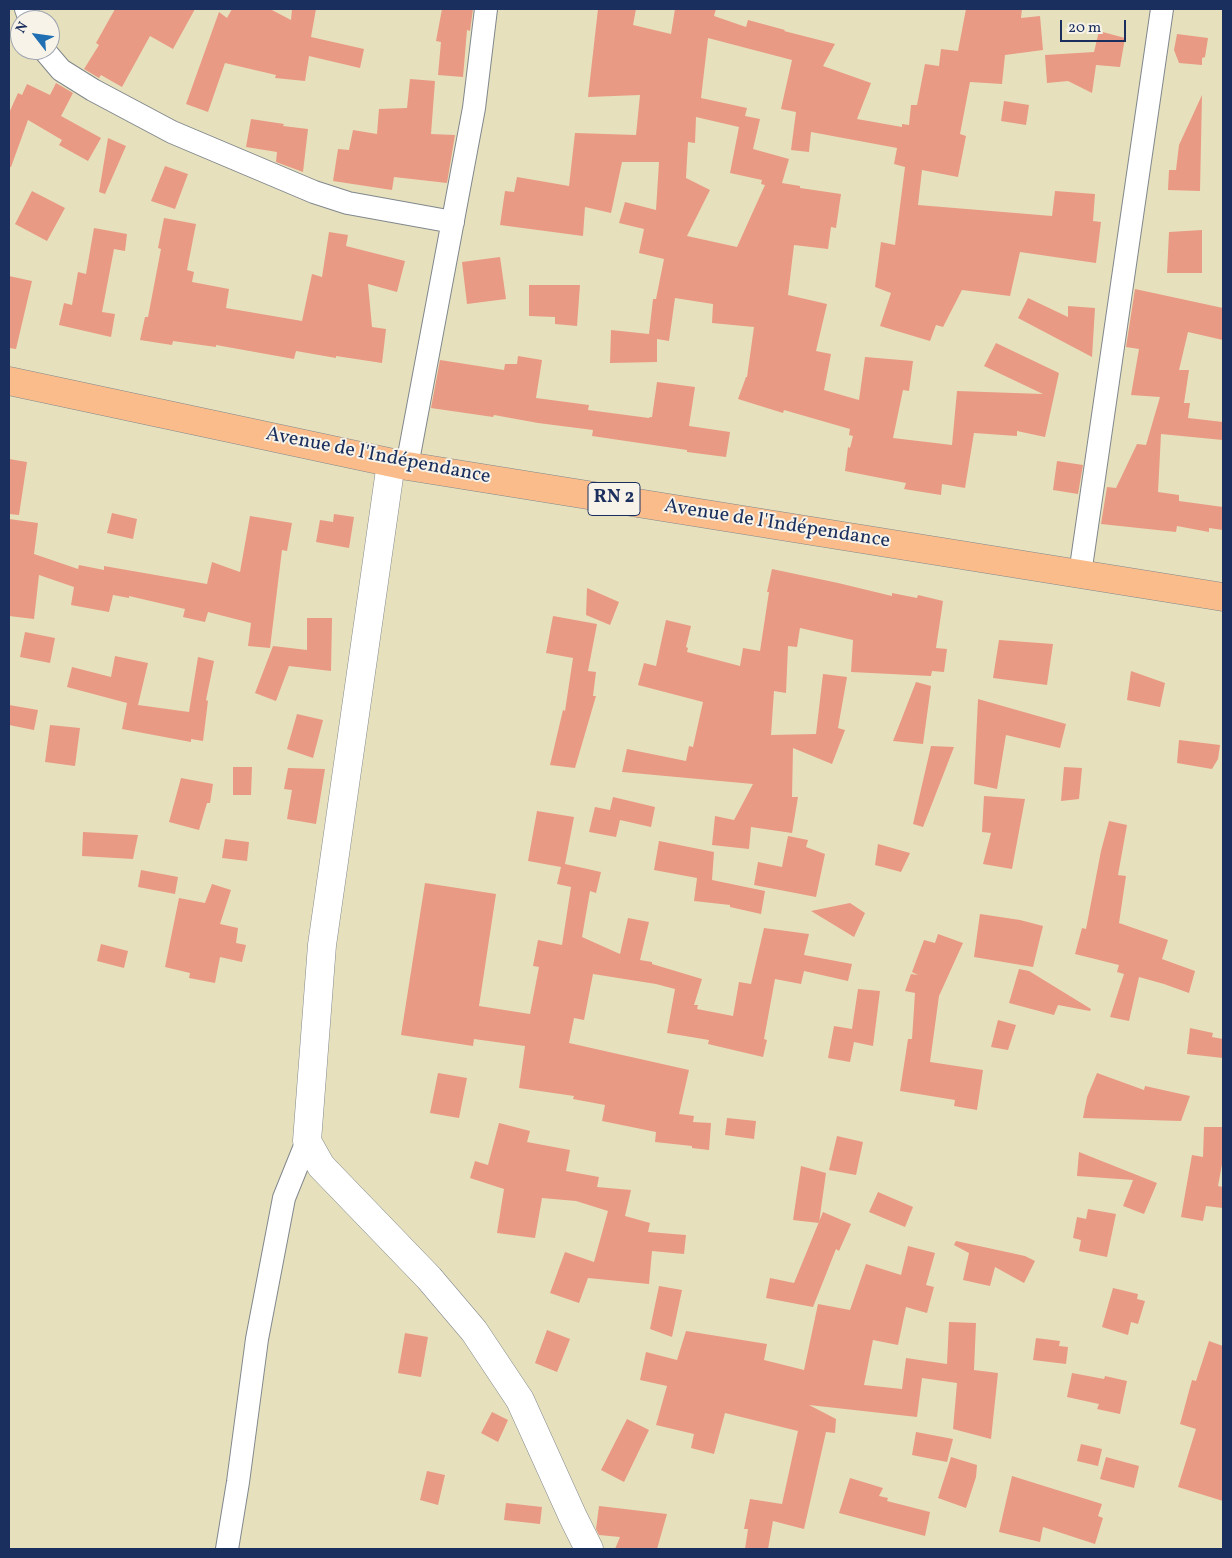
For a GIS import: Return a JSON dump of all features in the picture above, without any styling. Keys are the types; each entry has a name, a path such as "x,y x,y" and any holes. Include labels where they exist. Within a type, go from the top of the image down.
{"main road":[{"name":"Avenue de l'Indépendance","path":"9,381 399,464 1223,597"}],"street":[{"path":"227,1549 257,1339 284,1198 307,1141 322,945 399,464 453,222 474,108 486,9"},
{"path":"1080,574 1162,9"},
{"path":"53,60 62,70 93,90 172,132 314,192 348,203 453,222"},
{"path":"307,1141 321,1166 430,1278 474,1331 520,1400 589,1549"}],"building":[{"path":"115,9 195,9 173,49 150,36 122,87 101,75 99,78 84,69 99,45 96,43"},
{"path":"232,9 270,9 291,20 292,9 316,9 311,37 364,49 360,68 309,56 305,81 275,78 276,75 225,63 208,112 186,104 219,12 227,18"},
{"path":"442,9 473,9 470,31 467,30 463,77 438,75 441,42 436,41"},
{"path":"598,9 636,9 633,25 671,34 675,9 716,9 714,16 746,27 748,20 835,44 823,66 871,83 857,119 902,127 902,124 909,125 911,105 917,105 925,64 939,66 941,49 958,51 966,9 1022,9 1021,18 1040,16 1043,50 1005,55 1002,84 970,82 960,134 966,136 958,177 922,170 918,205 1052,216 1055,191 1095,194 1093,221 1101,222 1096,263 1020,252 1010,296 962,290 943,327 936,325 930,341 880,326 891,293 875,287 881,242 895,245 905,167 894,164 897,148 811,132 809,152 791,150 796,112 781,109 792,60 708,38 701,98 747,108 745,116 760,119 753,149 789,159 782,183 800,186 800,188 841,194 836,228 831,227 828,249 794,245 788,295 827,304 816,351 831,354 824,390 859,400 865,357 913,361 909,391 903,390 893,438 952,445 957,391 1043,394 984,366 996,343 1059,373 1045,437 1017,431 1017,436 974,433 965,488 942,484 941,495 904,489 906,483 845,471 848,447 850,448 853,436 849,435 850,429 784,410 783,413 738,399 747,377 754,327 712,323 713,304 675,298 669,341 657,339 657,362 610,363 611,330 649,334 653,299 656,299 664,259 639,253 644,229 619,223 625,202 656,210 659,162 622,162 611,213 585,207 583,236 500,225 505,191 514,192 517,177 569,186 575,133 636,135 640,95 588,97","holes":["696,117 739,127 730,173 762,180 761,184 765,185 737,247 687,236 710,190 686,178 688,142 695,143"]},
{"path":"1099,31 1125,38 1120,67 1096,65 1092,93 1068,81 1047,83 1045,55 1094,52"},
{"path":"1177,34 1208,38 1205,57 1202,58 1202,65 1179,63 1174,50"},
{"path":"410,79 435,81 431,134 455,135 447,183 394,177 392,190 333,181 338,149 349,150 353,130 377,134 379,109 407,108"},
{"path":"56,83 73,93 61,116 101,138 88,161 59,145 62,140 28,120 11,167 9,167 9,113 18,93 22,95 27,84 50,95"},
{"path":"1202,95 1200,191 1168,190 1169,170 1176,170 1179,145"},
{"path":"1004,101 1029,105 1026,125 1001,121"},
{"path":"251,119 308,129 303,172 276,162 277,152 246,147"},
{"path":"108,138 126,146 105,194 99,192"},
{"path":"165,166 188,174 175,209 151,201"},
{"path":"32,191 65,208 47,241 15,224"},
{"path":"164,218 196,224 187,270 194,272 192,282 229,289 226,308 302,321 312,274 322,277 329,232 348,235 346,246 405,261 397,292 368,284 372,327 386,329 382,363 296,351 294,359 216,345 216,347 173,341 172,345 140,340 145,317 148,317 161,249 158,248"},
{"path":"94,228 127,234 125,251 114,249 102,312 115,314 111,337 59,325 64,303 72,305 78,272 86,274"},
{"path":"1202,230 1202,273 1167,273 1169,232"},
{"path":"500,257 506,299 467,304 462,262"},
{"path":"9,276 32,281 16,349 9,348"},
{"path":"529,285 580,285 577,326 555,324 555,317 529,316"},
{"path":"1135,289 1223,308 1223,340 1188,332 1179,370 1189,370 1184,403 1190,403 1188,418 1223,422 1223,440 1161,434 1158,492 1179,495 1179,501 1223,507 1223,530 1209,528 1209,532 1177,526 1176,532 1101,524 1107,487 1116,488 1137,444 1146,445 1160,397 1131,395 1139,349 1126,347"},
{"path":"1028,298 1068,317 1068,306 1095,308 1092,357 1018,318"},
{"path":"518,356 542,360 536,398 589,405 588,410 649,418 652,417 657,382 695,387 689,426 730,432 726,457 592,436 593,430 494,415 493,417 431,408 440,360 504,370 505,364 517,364"},
{"path":"9,459 27,462 19,515 9,514"},
{"path":"1057,461 1083,465 1078,494 1053,490"},
{"path":"112,513 137,519 133,539 107,533"},
{"path":"334,514 354,517 349,548 316,542 320,520 333,522"},
{"path":"250,516 292,523 287,551 282,550 270,648 248,646 251,623 208,612 205,622 183,617 185,609 129,596 129,598 113,595 109,612 71,605 74,587 39,575 34,619 9,616 9,519 38,523 34,554 78,569 79,565 104,570 104,566 207,584 212,562 240,572"},
{"path":"772,569 892,596 892,593 917,598 918,595 943,601 936,648 947,649 944,672 932,671 931,676 851,672 853,640 800,628 797,647 788,646 786,693 774,691 771,735 816,734 823,674 847,677 838,728 845,730 832,764 793,748 792,797 798,797 792,833 751,827 749,849 712,845 715,816 734,820 753,784 622,772 627,749 686,761 689,746 693,747 703,702 638,685 644,663 656,666 666,620 691,626 686,647 688,648 687,652 740,666 743,648 760,651 769,592 767,592"},
{"path":"587,588 619,602 610,625 586,615"},
{"path":"553,616 597,624 588,671 596,672 593,696 596,696 575,768 550,765 563,710 565,711 573,658 546,653"},
{"path":"307,618 332,618 331,671 289,666 276,701 255,693 273,646 307,650"},
{"path":"25,632 55,638 50,663 20,657"},
{"path":"999,640 1053,644 1047,685 993,678"},
{"path":"115,656 148,663 138,705 189,712 198,657 214,661 206,700 208,701 203,741 191,739 191,742 122,729 127,703 67,687 72,667 111,677"},
{"path":"1131,671 1165,683 1160,707 1127,700"},
{"path":"916,682 931,686 923,744 893,741"},
{"path":"978,699 1066,724 1060,748 1006,735 997,789 974,784"},
{"path":"9,705 38,710 34,730 9,725"},
{"path":"297,714 323,720 313,758 287,749"},
{"path":"50,725 80,728 75,766 45,762"},
{"path":"1179,740 1220,745 1218,759 1212,769 1177,763"},
{"path":"931,746 954,747 923,827 913,824"},
{"path":"233,767 252,767 251,795 233,795"},
{"path":"1064,767 1082,768 1079,799 1061,801"},
{"path":"288,768 325,769 316,824 287,819 292,790 284,789"},
{"path":"181,778 213,784 210,803 207,803 199,830 169,822"},
{"path":"984,796 1025,799 1012,869 983,864 991,833 982,832"},
{"path":"613,797 655,807 651,827 620,820 616,837 589,832 595,807 610,810"},
{"path":"537,811 574,817 565,864 601,872 596,893 590,891 582,937 620,954 628,918 649,922 640,960 652,962 652,964 702,979 694,1005 698,1005 697,1009 733,1016 739,982 751,984 764,928 809,934 804,955 852,964 848,981 804,971 801,984 775,979 764,1039 767,1040 763,1057 708,1044 709,1040 667,1033 675,989 593,974 584,1020 574,1018 569,1043 689,1070 679,1114 694,1116 693,1122 711,1123 709,1150 655,1142 656,1132 602,1121 605,1105 573,1099 574,1096 519,1088 525,1046 474,1039 473,1046 401,1035 425,883 496,894 479,1006 530,1014 539,967 533,966 538,940 562,945 571,887 557,884 561,867 528,861"},
{"path":"1109,821 1127,825 1118,875 1126,876 1119,923 1168,940 1162,959 1195,971 1189,993 1139,977 1129,1021 1110,1017 1124,974 1117,972 1119,965 1075,954 1082,928 1086,929 1101,851"},
{"path":"83,832 138,835 133,859 82,856"},
{"path":"788,836 808,840 806,847 825,854 816,897 754,885 758,862 782,867"},
{"path":"225,839 249,842 247,861 222,858"},
{"path":"659,841 714,852 712,880 765,891 761,914 730,907 730,905 694,901 697,878 654,870"},
{"path":"878,844 910,853 901,872 875,865"},
{"path":"141,870 178,877 175,894 138,887"},
{"path":"212,884 231,890 220,924 238,928 236,943 246,945 242,962 220,957 215,983 189,978 190,973 165,967 179,898 205,903"},
{"path":"850,903 865,913 854,937 811,911"},
{"path":"980,914 1020,920 1043,926 1033,967 974,957"},
{"path":"938,934 963,943 939,996 930,1062 983,1070 977,1110 954,1106 955,1100 900,1091 908,1039 912,1039 915,993 905,991 911,974 918,975 912,972 924,940 935,943"},
{"path":"101,944 128,951 124,968 97,961"},
{"path":"1019,969 1029,971 1091,1009 1090,1011 1058,1005 1054,1015 1009,1003"},
{"path":"858,989 880,991 873,1046 854,1042 850,1062 828,1058 834,1026 852,1029"},
{"path":"998,1020 1016,1025 1008,1050 991,1047"},
{"path":"1190,1028 1213,1033 1212,1037 1223,1039 1223,1058 1187,1054"},
{"path":"438,1073 467,1078 459,1118 430,1113"},
{"path":"1097,1073 1144,1090 1145,1086 1190,1096 1181,1121 1083,1118 1087,1097"},
{"path":"727,1118 756,1121 754,1139 725,1135"},
{"path":"499,1123 530,1131 527,1142 570,1150 566,1171 599,1177 597,1187 631,1190 625,1216 650,1223 648,1232 686,1235 684,1254 652,1251 649,1284 588,1278 579,1303 550,1293 565,1252 594,1262 608,1211 576,1201 542,1198 535,1238 497,1233 504,1189 470,1178 475,1161 488,1165"},
{"path":"1204,1127 1223,1127 1223,1159 1218,1186 1223,1187 1223,1208 1206,1206 1203,1221 1181,1217 1192,1155 1203,1157"},
{"path":"837,1136 863,1142 856,1175 829,1170"},
{"path":"1079,1152 1157,1183 1144,1214 1123,1206 1133,1180 1077,1176"},
{"path":"801,1166 826,1173 819,1223 793,1220"},
{"path":"878,1192 913,1207 905,1227 869,1212"},
{"path":"1088,1209 1116,1214 1107,1257 1079,1251 1081,1240 1073,1238 1077,1217 1086,1219"},
{"path":"823,1212 851,1224 839,1251 836,1249 813,1307 766,1298 770,1278 794,1283"},
{"path":"956,1241 1025,1256 1035,1261 1024,1283 995,1267 990,1286 963,1280 969,1253 954,1245"},
{"path":"908,1246 935,1253 926,1285 934,1287 927,1313 906,1307 898,1345 873,1340 864,1385 902,1389 906,1358 947,1364 949,1322 976,1323 974,1370 998,1373 991,1439 953,1429 957,1383 922,1378 917,1417 809,1405 836,1419 835,1433 826,1432 804,1529 773,1521 768,1549 745,1549 748,1529 744,1529 750,1499 782,1504 798,1431 725,1413 714,1454 691,1448 694,1434 656,1425 667,1386 640,1380 646,1352 677,1360 686,1331 767,1344 764,1360 804,1370 818,1304 850,1310 866,1264 901,1275"},
{"path":"659,1286 682,1290 672,1337 650,1329"},
{"path":"1113,1288 1138,1294 1137,1299 1145,1301 1138,1324 1131,1322 1128,1335 1102,1327"},
{"path":"547,1330 570,1339 557,1372 535,1363"},
{"path":"405,1333 428,1337 421,1377 398,1373"},
{"path":"1036,1338 1060,1341 1059,1346 1068,1347 1066,1364 1033,1360"},
{"path":"1209,1341 1223,1346 1223,1501 1178,1487 1196,1429 1180,1424 1192,1380 1196,1381"},
{"path":"1072,1373 1104,1379 1105,1376 1127,1381 1120,1414 1097,1409 1099,1404 1067,1397"},
{"path":"492,1412 508,1420 498,1442 481,1433"},
{"path":"627,1419 649,1430 624,1482 601,1470"},
{"path":"916,1432 953,1439 947,1462 912,1455"},
{"path":"1081,1444 1102,1449 1098,1466 1077,1461"},
{"path":"951,1457 977,1465 976,1477 966,1508 938,1498"},
{"path":"1106,1457 1139,1466 1134,1488 1100,1479"},
{"path":"427,1471 445,1475 438,1505 420,1500"},
{"path":"1012,1476 1102,1504 1098,1516 1103,1518 1095,1544 1043,1527 1040,1542 999,1532"},
{"path":"850,1478 883,1488 879,1496 888,1498 887,1501 930,1512 925,1536 839,1513"},
{"path":"506,1503 542,1507 540,1524 504,1520"},
{"path":"599,1506 667,1514 657,1549 615,1549 620,1537 599,1535 596,1529"}]}
